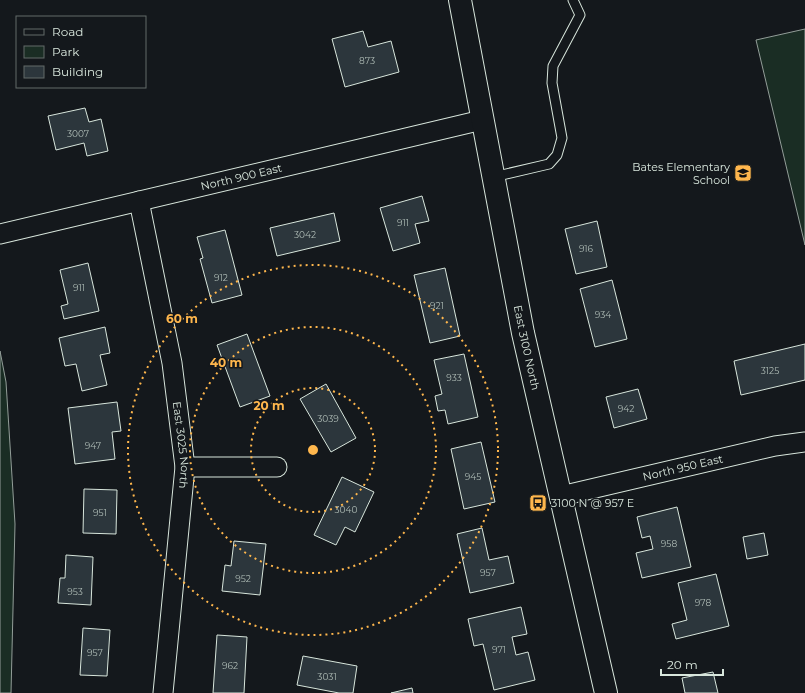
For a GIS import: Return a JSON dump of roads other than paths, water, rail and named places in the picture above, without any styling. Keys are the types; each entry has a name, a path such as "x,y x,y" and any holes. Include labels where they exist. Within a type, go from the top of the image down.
{"main road":[{"name":"East 3100 North","path":"460,0 523,333 606,693"}],"street":[{"name":"North 900 East","path":"0,234 482,120"},
{"name":"East 3025 North","path":"139,201 172,362 185,467 164,693"},
{"name":"North 950 East","path":"561,496 774,446 805,442"},
{"path":"185,467 277,467"}],"lane":[{"path":"493,177 550,164 557,155 562,138 552,83 553,66 580,15 573,0"}],"place":[{"name":"Bates Elementary School","path":"743,173"},
{"name":"3100 N @ 957 E","path":"538,503"}]}
